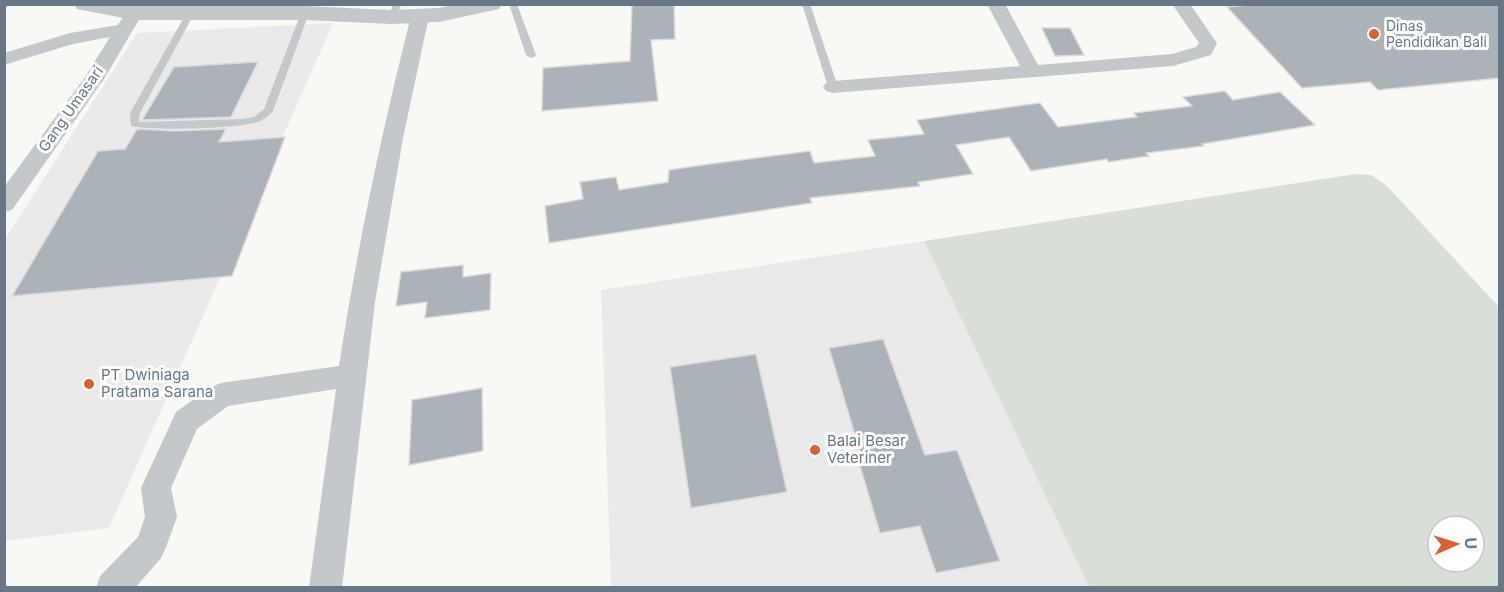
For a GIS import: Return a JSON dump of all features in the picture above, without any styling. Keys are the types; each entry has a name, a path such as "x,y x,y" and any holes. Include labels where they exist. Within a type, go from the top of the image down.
{"street":[{"path":"85,4 129,21"},
{"path":"4,59 129,21 184,11 305,13 418,11 491,4"},
{"path":"996,4 1032,71"},
{"path":"833,87 1173,60 1204,51 1208,43 1181,4"},
{"path":"325,588 338,501 352,375 418,11"},
{"name":"Gang Umasari","path":"4,204 94,79 129,21"},
{"path":"112,588 150,547 161,517 156,488 186,421 221,395 352,375"}],"lane":[{"path":"4,7 8,4"},
{"path":"513,4 531,55"},
{"path":"806,4 833,87"},
{"path":"184,11 135,113 134,124 147,126 243,122 257,119 268,111 305,13"}],"shaded area":[{"name":"PT Dwiniaga Pratama Sarana","path":"333,23 109,528 5,541 5,239 137,33"},
{"path":"1356,174 1371,175 1386,185 1499,307 1499,587 1089,587 924,241"},
{"name":"Balai Besar Veteriner","path":"924,241 1089,587 611,587 601,290"}],"building":[{"path":"674,4 675,39 651,40 658,101 542,111 543,68 630,61 632,5"},
{"name":"Dinas Pendidikan Bali","path":"1260,4 1500,4 1500,78 1378,90 1370,82 1302,88 1227,7"},
{"path":"1042,28 1070,28 1084,55 1055,56"},
{"path":"258,62 231,117 142,120 174,67"},
{"path":"1225,91 1233,100 1280,92 1315,125 1202,144 1204,146 1146,153 1149,156 1108,162 1107,159 1031,171 1009,137 956,145 973,174 918,182 920,186 810,198 812,203 549,243 545,206 583,199 580,182 616,177 619,190 668,182 669,170 710,164 810,151 814,163 875,156 868,140 924,134 917,120 1040,103 1058,127 1137,117 1134,113 1192,106 1183,97"},
{"path":"137,129 175,131 226,129 219,142 285,137 232,276 12,296 98,151 125,149"},
{"path":"463,265 463,277 491,273 490,310 425,318 427,302 396,306 401,272"},
{"path":"883,339 925,455 957,450 1000,561 936,573 920,526 880,533 860,466 864,465 829,348"},
{"path":"756,354 787,492 691,508 670,367"},
{"path":"482,388 483,451 409,465 412,400"}],"place":[{"name":"Dinas Pendidikan Bali","path":"1374,34"},
{"name":"PT Dwiniaga Pratama Sarana","path":"89,384"},
{"name":"Balai Besar Veteriner","path":"815,450"}]}
